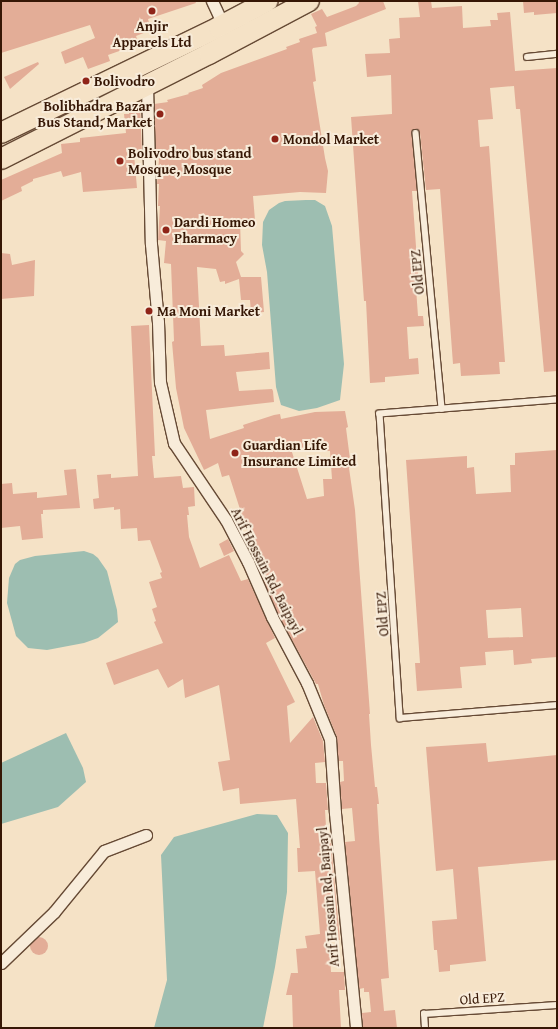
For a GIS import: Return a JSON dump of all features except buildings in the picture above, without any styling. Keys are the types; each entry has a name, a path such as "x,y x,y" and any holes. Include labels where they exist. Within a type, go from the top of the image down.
{"highway":[{"path":"1,133 223,25 268,1"},
{"path":"1,159 309,1"}],"street":[{"path":"212,1 223,25"},
{"name":"Arif Hossain Rd, Baipayl","path":"147,85 151,244 158,322 160,382 174,443 226,520 248,562 272,617 307,683 330,739 335,813 356,1028"},
{"path":"1,963 54,912 104,851 146,835"}],"lane":[{"path":"527,57 557,54"},
{"name":"Old EPZ","path":"416,133 442,409"},
{"name":"Old EPZ","path":"557,400 380,414 400,718 557,705"},
{"name":"Old EPZ","path":"425,1028 424,1014 557,1005"}],"shaded area":[{"path":"315,200 325,206 332,226 344,364 340,400 317,408 299,411 281,405 276,387 267,272 262,245 263,222 269,210 279,203 285,201"},
{"path":"84,551 93,554 98,558 107,571 117,610 118,622 98,638 84,643 47,650 28,648 16,636 7,603 9,578 15,564 20,560 35,556"},
{"path":"66,733 83,768 86,782 58,807 1,824 1,763"},
{"path":"257,814 277,815 288,833 287,892 275,967 263,1028 154,1028 167,980 161,855 174,837"}],"place":[{"name":"Anjir Apparels Ltd","path":"152,11"},
{"name":"Bolivodro","path":"86,81"},
{"name":"Bolibhadra Bazar Bus Stand, Market","path":"160,114"},
{"name":"Mondol Market","path":"275,139"},
{"name":"Bolivodro bus stand Mosque, Mosque","path":"120,161"},
{"name":"Dardi Homeo Pharmacy","path":"166,230"},
{"name":"Ma Moni Market","path":"149,311"},
{"name":"Guardian Life Insurance Limited","path":"235,453"}]}
